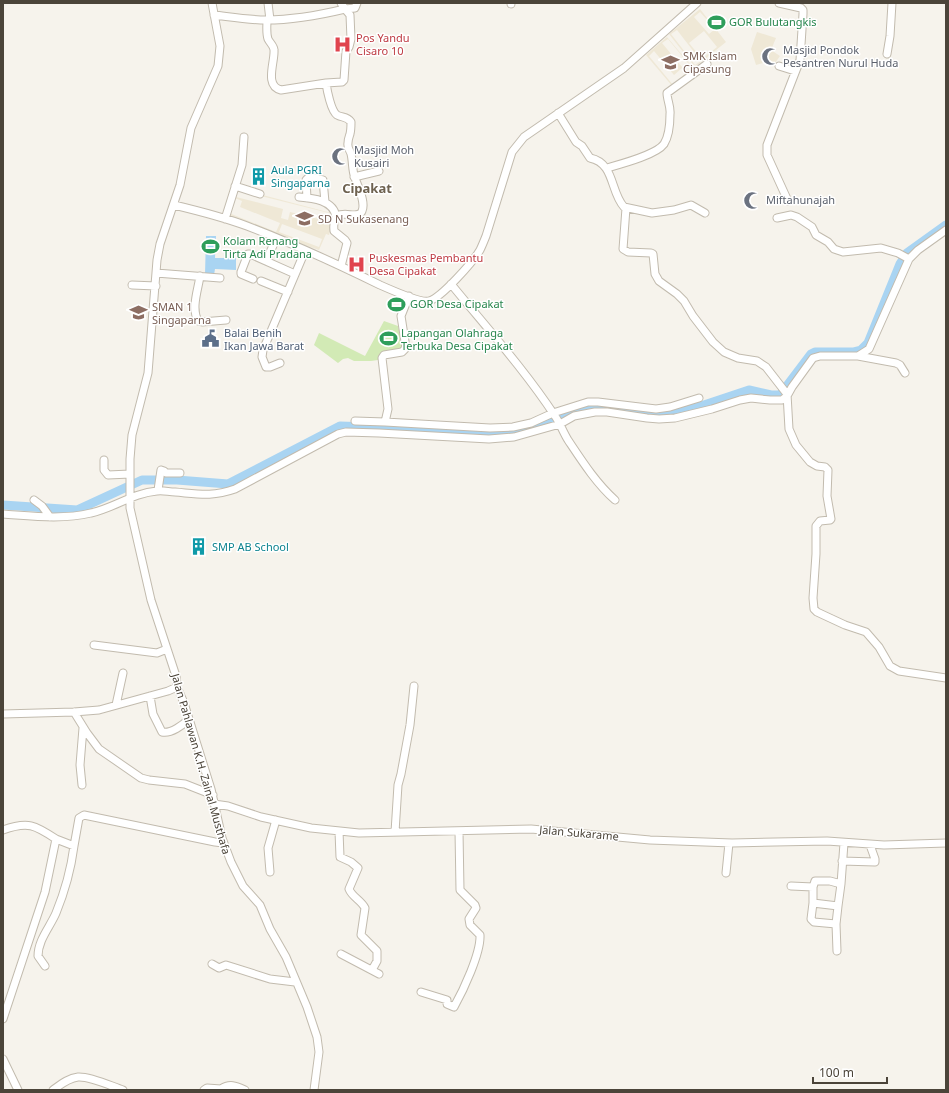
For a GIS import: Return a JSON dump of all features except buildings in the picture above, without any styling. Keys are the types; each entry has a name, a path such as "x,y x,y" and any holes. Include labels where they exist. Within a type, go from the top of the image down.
{"street":[{"name":"Jalan Pahlawan K.H. Zainal Musthafa","path":"212,3 220,46 218,66 191,128 180,185 160,244 156,273 148,374 132,435 130,476 132,520 151,600 176,676 177,687 189,719 213,795 223,843 239,879 260,905 270,930 286,957 307,1007 318,1043 319,1052 314,1090"},
{"path":"268,3 268,40 274,49 271,75 273,85 276,89 281,90 342,82 344,80 346,53 351,39 350,15 343,6"},
{"path":"214,15 268,20 304,17 343,6 355,8 357,3"},
{"path":"174,205 247,226 341,266 386,288 422,301 430,301 451,284 469,265 481,249 512,152 524,137 624,68 697,3"},
{"path":"779,3 801,8 803,10 801,56 767,145 767,155 788,201"},
{"path":"887,54 890,36 892,3"},
{"path":"607,168 648,155 661,148 669,128 670,112 667,93 708,64"},
{"path":"779,66 795,71"},
{"path":"326,83 334,112 348,118 351,122 348,146 351,152 354,176 361,192 362,211 358,214 340,215 336,217"},
{"path":"553,117 576,142 582,146 590,158 596,159 607,168 620,202 626,208 652,213 674,210 691,205 705,213"},
{"path":"225,219 242,165 244,136"},
{"path":"354,176 379,171"},
{"path":"307,198 306,180 311,177 323,180 325,202"},
{"path":"235,186 260,194"},
{"path":"298,197 325,202 333,207 336,217 334,221 334,231 347,243 341,266"},
{"path":"626,208 623,249 628,252 651,252 653,254 655,274 659,281 684,301 693,316 713,342 724,352 738,358 757,361 766,367 785,392 789,429 796,445 810,462 817,466 825,467 828,470 827,496 831,518 830,520 820,521 816,526 813,598 814,609 817,612 846,625 866,632 893,669 946,678"},
{"path":"777,218 791,215 797,217 812,227 816,235 828,242 834,249 843,252 881,248 906,257"},
{"path":"858,356 865,353 872,345 906,257 946,230"},
{"path":"266,261 276,239"},
{"path":"280,363 266,367 262,357 263,350 305,251"},
{"path":"253,279 241,274 248,254 295,274"},
{"path":"156,273 220,278"},
{"path":"200,276 195,303 198,322 226,320"},
{"path":"261,282 288,292"},
{"path":"451,284 517,365 556,418 567,438 589,471 614,500"},
{"path":"132,286 156,286"},
{"path":"380,426 388,410 382,358 384,355 402,352 406,348 401,316 409,296"},
{"path":"3,514 69,516 92,513 130,495 135,495 159,487 208,495 222,494 235,489 338,434 380,426 513,427 542,419 574,416 595,412 607,412 659,419 675,418 752,398 778,401 782,400 785,392 817,356 858,356 896,363 900,366 904,373"},
{"path":"354,421 380,426 489,439 514,437 588,402 662,409 700,398"},
{"path":"104,460 104,470 108,475 130,476"},
{"path":"159,487 161,470 166,473 180,473"},
{"path":"34,500 42,506 48,515"},
{"path":"94,645 157,653 167,649"},
{"path":"116,705 123,673"},
{"path":"395,832 398,785 402,774 410,726 414,686"},
{"path":"3,714 99,710 177,687"},
{"path":"150,696 155,717 162,732 164,733 172,730 182,725 189,719"},
{"path":"74,712 99,749 141,778 185,784 213,795"},
{"path":"82,785 80,765 84,728"},
{"name":"Jalan Sukarame","path":"214,804 311,828 359,833 531,829 650,840 729,843 826,841 884,846 946,843"},
{"path":"45,966 38,956 39,949 41,941 51,924 61,900 68,878 79,818 84,815 223,843"},
{"path":"270,872 268,848 276,820"},
{"path":"3,830 23,825 31,825 45,831 56,839 74,846"},
{"path":"339,831 340,857 351,862 358,868 349,889 365,908 361,935 377,951 377,962 372,970"},
{"path":"421,992 447,1000 447,1004 455,1007 472,967 479,944 480,935 470,925 469,919 476,908 476,904 460,890 459,831"},
{"path":"3,1019 45,892 56,839"},
{"path":"726,874 729,843"},
{"path":"837,951 836,924 844,843"},
{"path":"842,861 875,862 876,859 870,844"},
{"path":"836,924 812,921 813,887 815,881 817,880 841,884"},
{"path":"791,886 813,887"},
{"path":"813,903 838,906"},
{"path":"341,954 379,974"},
{"path":"212,964 219,968 226,965 270,979 296,982"},
{"path":"3,1058 18,1090"},
{"path":"53,1090 65,1082 77,1077 91,1079 123,1090"},
{"path":"204,1090 207,1088 221,1089 233,1085 245,1090"}],"shaded area":[{"path":"700,9 726,42 695,67 669,34","holes":["700,12 715,29 709,34 694,17","677,30 701,61 695,65 671,34","704,31 717,47 702,59 689,43"]},
{"path":"757,32 776,38 771,50 780,56 773,66 763,63 756,65 751,49"},
{"name":"SMK Islam Cipasung","path":"667,37 694,69 673,87 646,55","holes":["668,39 692,68 687,73 662,43","654,51 674,75 682,68 686,73 673,85 649,56"]},
{"name":"SD N Sukasenang","path":"236,188 335,214 329,235 326,234 319,250 278,236 226,214","holes":["237,190 333,214 331,222 290,212 288,220 281,218 283,209 236,197","235,198 242,201 240,207 280,223 276,232 229,213","282,224 322,239 319,247 279,232"]}],"green space":[{"name":"Lapangan Olahraga Terbuka Desa Cipakat","path":"384,321 398,326 404,351 384,356 378,360 354,361 348,358 343,359 338,363 314,345 319,333 365,356"}],"water":[{"name":"Kolam Renang Tirta Adi Pradana","path":"206,236 216,236 215,258 236,258 236,270 215,269 214,275 205,275"}],"waterway":[{"path":"3,505 77,510 142,480 177,480 228,484 340,426 516,432 590,406 602,406 657,415 704,405 749,390 771,395 780,395 811,354 815,352 853,352 861,350 868,343 900,264 907,253 946,225"}],"place":[{"name":"GOR Bulutangkis","path":"716,22"},
{"name":"Pos Yandu Cisaro 10","path":"343,44"},
{"name":"Masjid Pondok Pesantren Nurul Huda","path":"770,56"},
{"name":"SMK Islam Cipasung","path":"670,62"},
{"name":"Masjid Moh Kusairi","path":"341,156"},
{"name":"Aula PGRI Singaparna","path":"258,176"},
{"name":"Miftahunajah","path":"753,200"},
{"name":"SD N Sukasenang","path":"305,219"},
{"name":"Kolam Renang Tirta Adi Pradana","path":"210,247"},
{"name":"Puskesmas Pembantu Desa Cipakat","path":"356,264"},
{"name":"GOR Desa Cipakat","path":"397,304"},
{"name":"SMAN 1 Singaparna","path":"139,313"},
{"name":"Balai Benih Ikan Jawa Barat","path":"211,339"},
{"name":"Lapangan Olahraga Terbuka Desa Cipakat","path":"388,339"},
{"name":"SMP AB School","path":"199,547"}],"district":[{"name":"Cipakat","path":"367,188"}]}
